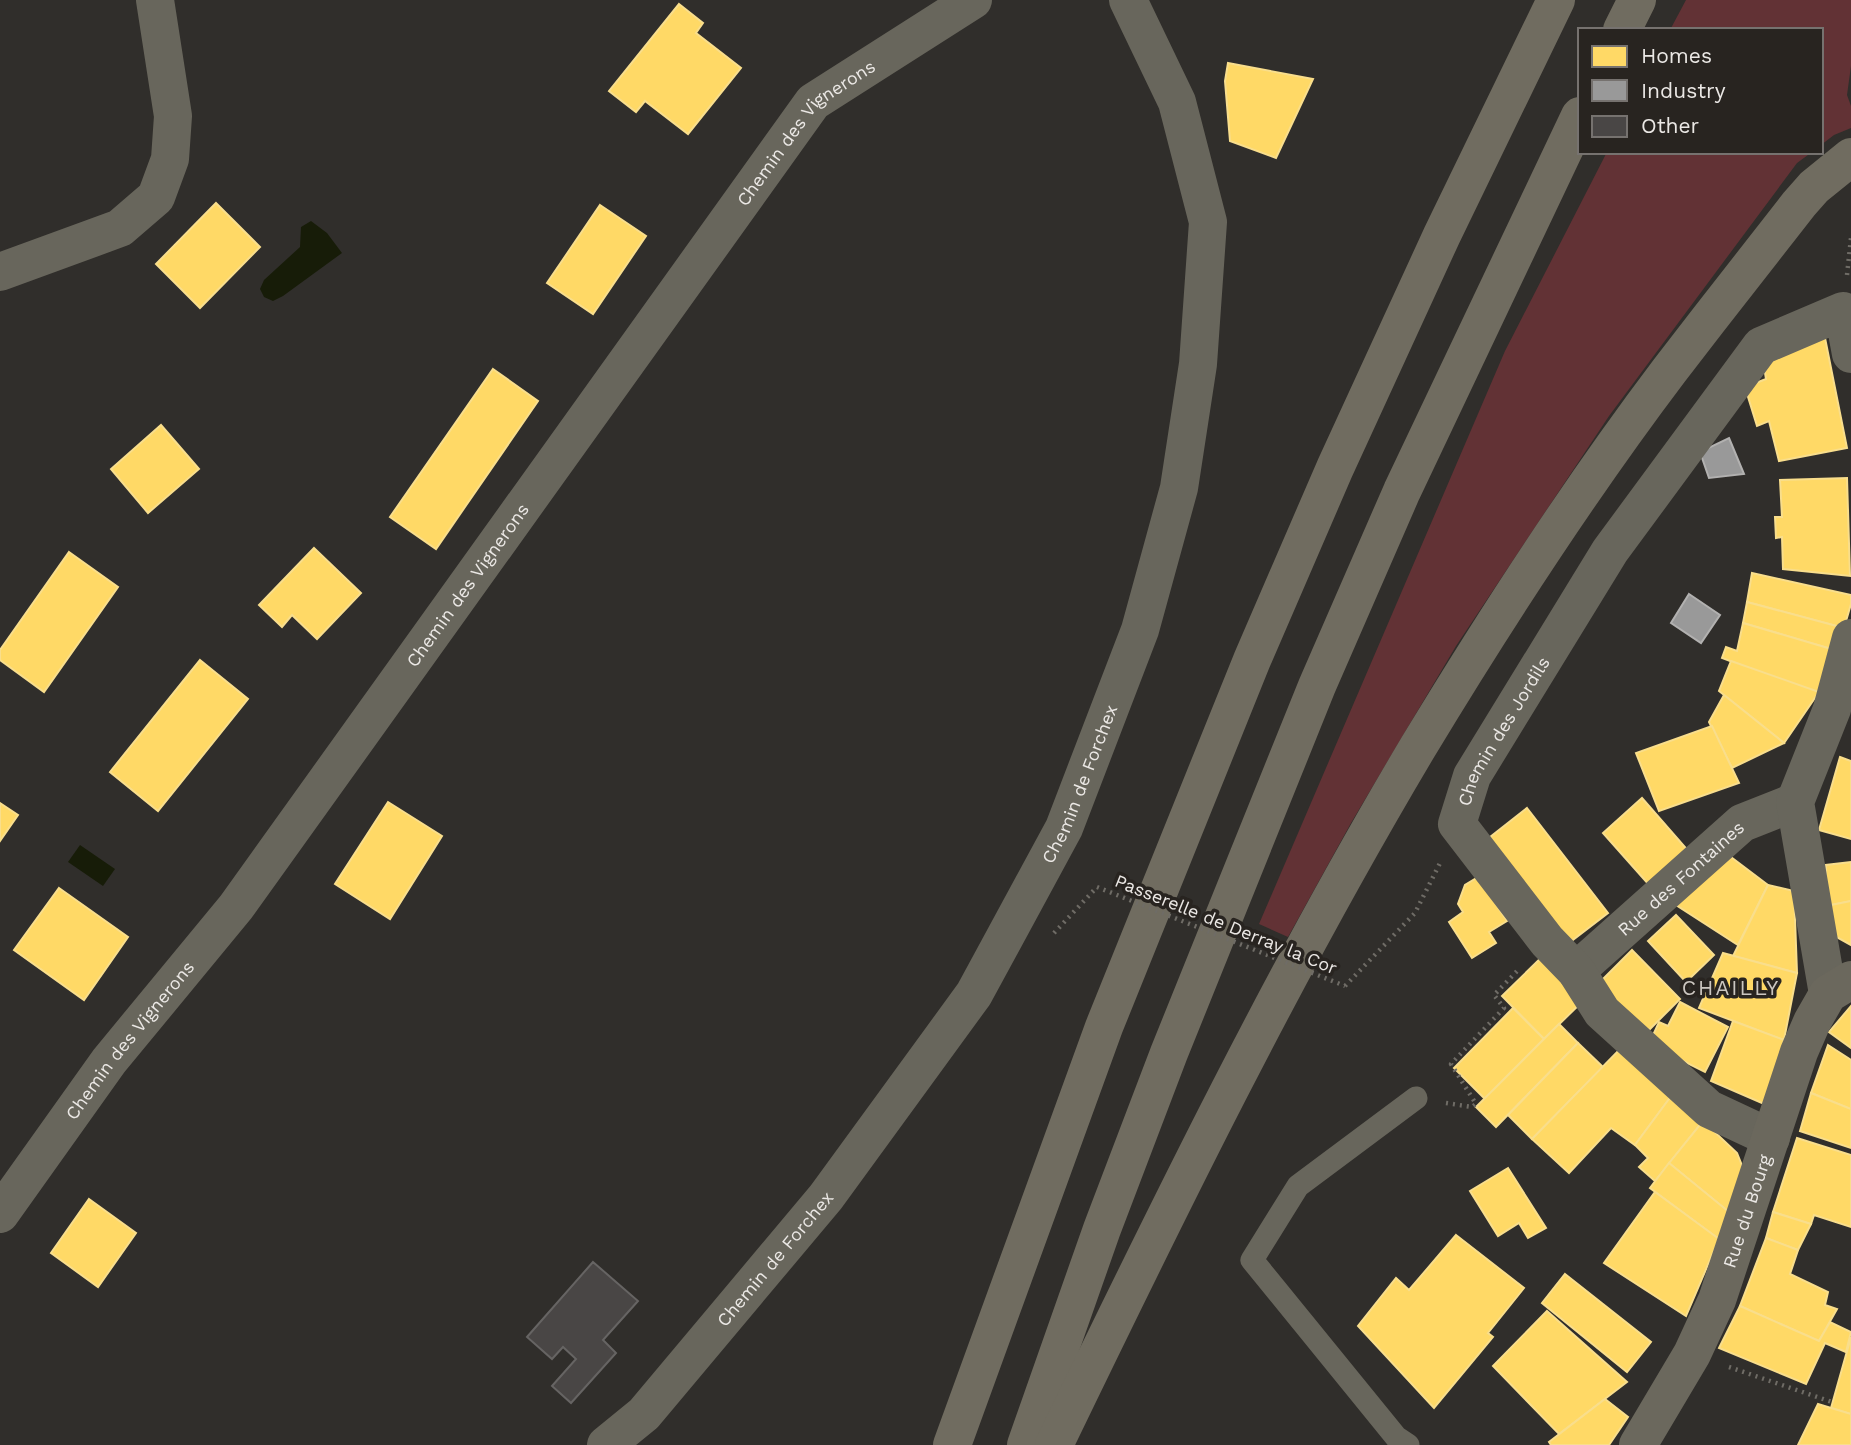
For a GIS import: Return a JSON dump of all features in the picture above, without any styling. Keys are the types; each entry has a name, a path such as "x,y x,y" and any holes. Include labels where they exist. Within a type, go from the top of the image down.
{"highway":[{"path":"952,1445 1104,1027 1252,660 1335,468 1442,235 1556,0"},
{"path":"1623,28 1637,0"},
{"path":"1026,1445 1097,1242 1169,1053 1317,686 1402,491 1578,120"},
{"path":"1054,1445 1167,1211 1240,1069 1302,952 1418,747 1555,532 1667,373 1799,204 1814,187 1851,157"}],"street":[{"path":"0,272 120,228 156,197 170,159 173,116 155,0"},
{"name":"Chemin des Vignerons","path":"0,1214 109,1060 236,906 813,102 973,0"},
{"name":"Chemin de Forchex","path":"606,1445 644,1414 827,1197 974,994 1064,828 1140,630 1179,488 1198,364 1208,222 1177,102 1128,0"},
{"name":"Chemin des Jordils","path":"1771,1138 1709,1110 1602,1012 1576,971 1547,941 1457,824 1472,776 1611,551 1760,346 1843,311 1851,354"},
{"path":"1839,987 1795,802 1832,709 1851,638"},
{"name":"Rue des Fontaines","path":"1576,971 1742,823 1795,802"},
{"name":"Rue du Bourg","path":"1638,1445 1692,1354 1717,1300 1799,1052 1812,1022 1839,987"}],"lane":[{"path":"1408,1445 1396,1437 1252,1260 1298,1185 1416,1098"}],"path":[{"name":"Passerelle de Derray la Cor","path":"1052,936 1097,887 1345,986 1406,924 1423,901 1457,824"},
{"path":"1416,1098 1472,1107 1476,1104 1451,1064 1504,1008 1494,995 1547,941"},
{"path":"1692,1354 1832,1402"}],"shaded area":[{"path":"1686,0 1851,0 1851,66 1847,95 1851,106 1851,128 1823,143 1823,28 1671,28"},
{"path":"1606,154 1809,154 1797,163 1609,416 1456,646 1351,823 1288,937 1259,924 1505,351"},
{"path":"311,221 327,233 342,253 283,296 273,301 264,297 260,289 264,280 300,247 301,227"},
{"path":"80,845 115,869 103,886 68,862"}],"building: Homes":[{"path":"679,4 703,23 696,33 741,68 688,134 645,101 636,112 609,91"},
{"path":"1228,63 1313,79 1276,158 1230,141 1225,81"},
{"path":"216,203 260,247 200,308 156,264"},
{"path":"600,205 646,236 593,314 547,283"},
{"path":"1825,338 1847,448 1779,461 1769,421 1757,426 1745,387 1766,379 1762,354"},
{"path":"493,369 538,401 436,549 390,517"},
{"path":"161,425 199,469 148,513 111,469"},
{"path":"1847,478 1850,576 1783,569 1782,537 1776,538 1775,517 1782,517 1780,480"},
{"path":"314,548 361,593 317,639 292,615 282,627 259,605"},
{"path":"69,552 118,587 44,692 0,660 0,650"},
{"path":"1752,573 1851,595 1844,628 1747,602"},
{"path":"1747,602 1844,628 1838,651 1743,623"},
{"path":"1743,623 1838,651 1827,698 1722,658 1726,647 1737,651"},
{"path":"200,660 248,699 158,811 110,772"},
{"path":"1731,661 1819,692 1784,743 1719,691"},
{"path":"1724,695 1784,743 1732,768 1709,722"},
{"path":"1712,726 1739,783 1659,811 1636,753"},
{"path":"1840,757 1851,761 1851,839 1819,830"},
{"path":"1642,798 1690,853 1651,887 1603,833"},
{"path":"388,802 442,836 390,919 335,884"},
{"path":"0,803 18,815 0,841"},
{"path":"1527,808 1608,913 1561,949 1480,845"},
{"path":"1723,851 1768,885 1738,945 1676,905"},
{"path":"1851,862 1851,901 1826,906 1826,865"},
{"path":"1478,877 1507,921 1489,932 1496,943 1472,958 1449,922 1463,912 1458,904 1465,885"},
{"path":"1768,885 1794,891 1797,973 1733,956"},
{"path":"59,888 128,937 84,1000 14,950"},
{"path":"1851,901 1851,945 1833,935 1826,906"},
{"path":"1676,915 1714,955 1686,982 1648,941"},
{"path":"1632,950 1680,999 1644,1035 1596,986"},
{"path":"1723,953 1797,973 1784,1040 1699,1008"},
{"path":"1545,954 1587,997 1544,1039 1502,996"},
{"path":"1680,1002 1728,1027 1705,1072 1649,1044 1659,1022 1668,1026"},
{"path":"1851,1006 1851,1048 1829,1032"},
{"path":"1513,1008 1544,1039 1485,1099 1454,1068"},
{"path":"1733,1021 1784,1040 1769,1106 1711,1081"},
{"path":"1559,1024 1578,1043 1496,1127 1476,1107"},
{"path":"1578,1043 1603,1067 1532,1139 1508,1115"},
{"path":"1828,1045 1851,1060 1851,1109 1811,1093"},
{"path":"1619,1050 1672,1095 1635,1145 1611,1128 1569,1173 1532,1139"},
{"path":"1811,1093 1851,1109 1851,1148 1800,1131"},
{"path":"1672,1095 1703,1121 1655,1181 1639,1167 1648,1158 1635,1145"},
{"path":"1703,1121 1737,1153 1743,1168 1729,1212 1669,1163"},
{"path":"1797,1138 1851,1155 1851,1227 1814,1215 1811,1224 1773,1212"},
{"path":"1669,1163 1729,1212 1719,1239 1650,1188"},
{"path":"1508,1168 1546,1228 1528,1238 1519,1223 1498,1236 1470,1191"},
{"path":"1655,1192 1719,1239 1686,1316 1604,1263"},
{"path":"89,1199 136,1233 98,1287 51,1253"},
{"path":"1773,1212 1811,1224 1798,1250 1766,1238"},
{"path":"1456,1235 1524,1288 1488,1333 1493,1337 1434,1408 1358,1326 1396,1278 1409,1290"},
{"path":"1766,1238 1798,1250 1790,1274 1828,1292 1825,1305 1837,1309 1819,1341 1740,1306"},
{"path":"1565,1274 1651,1342 1627,1372 1542,1303"},
{"path":"1740,1306 1819,1341 1830,1322 1851,1332 1846,1352 1825,1343 1806,1384 1719,1348"},
{"path":"1547,1311 1627,1382 1559,1434 1493,1366"},
{"path":"1851,1337 1851,1414 1831,1408"},
{"path":"1605,1399 1628,1417 1609,1445 1551,1445 1549,1442"},
{"path":"1818,1404 1851,1414 1851,1445 1798,1445"}],"building: Industry":[{"path":"1729,438 1744,474 1709,478 1700,452"},
{"path":"1689,594 1720,615 1701,643 1671,623"}],"building: Other":[{"path":"593,1262 638,1301 603,1340 616,1353 571,1403 552,1386 576,1359 563,1347 552,1359 527,1337"}],"district":[{"name":"CHAILLY","path":"1731,987"}]}
